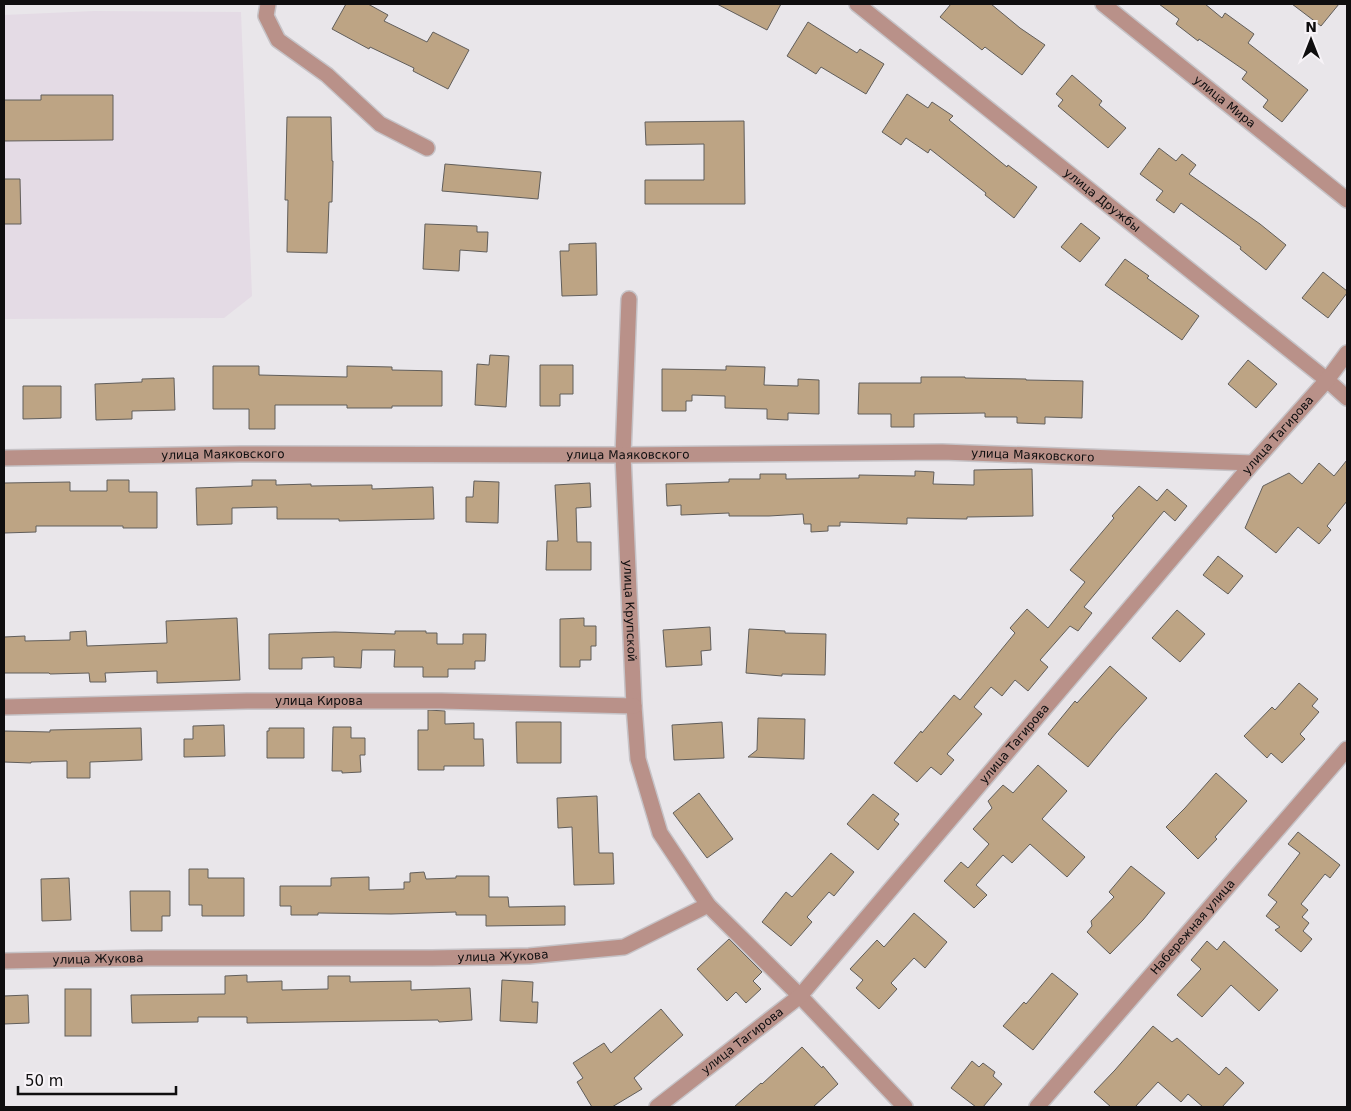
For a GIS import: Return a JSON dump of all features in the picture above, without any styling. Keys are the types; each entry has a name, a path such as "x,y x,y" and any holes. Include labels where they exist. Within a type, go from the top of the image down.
{"street":[{"path":"268,4 266,16 278,40 327,75 380,124 427,148"},
{"name":"улица Дружбы","path":"857,4 1347,398"},
{"name":"улица Мира","path":"1103,4 1347,200"},
{"name":"улица Крупской","path":"628,299 623,455 638,759 660,832 708,905"},
{"name":"улица Тагирова","path":"657,1107 800,996 1253,463 1327,380 1347,353"},
{"name":"улица Маяковского","path":"4,458 240,454 623,455 942,452 1253,463"},
{"name":"улица Кирова","path":"4,707 247,701 441,701 634,706"},
{"name":"Набережная улица","path":"1038,1107 1347,749"},
{"path":"708,905 800,996 905,1107"},
{"name":"улица Жукова","path":"4,961 148,958 529,956 624,947 708,905"}],"shaded area":[{"path":"94,11 241,12 252,296 224,318 4,319 4,15"}],"building":[{"path":"346,4 368,4 388,15 384,21 427,42 433,32 469,50 448,89 413,71 414,68 370,47 369,49 332,29"},
{"path":"717,4 781,4 767,30"},
{"path":"951,4 991,4 1020,28 1045,45 1022,75 985,47 982,50 940,17"},
{"path":"1159,4 1205,4 1222,18 1225,13 1254,34 1248,43 1308,90 1282,122 1263,107 1268,100 1242,79 1247,72 1199,39 1198,41 1176,24 1179,19"},
{"path":"1292,4 1339,4 1321,26"},
{"path":"808,22 857,53 860,49 884,64 866,94 821,67 816,74 787,56"},
{"path":"1072,75 1102,101 1099,105 1126,128 1108,148 1058,106 1063,100 1056,94"},
{"path":"907,94 928,108 932,102 953,116 949,120 1007,167 1008,165 1037,187 1014,218 985,195 986,193 930,149 928,153 906,138 901,145 882,132"},
{"path":"41,95 113,95 113,140 4,141 4,100 41,100"},
{"path":"287,117 331,117 332,202 329,202 327,253 287,252 288,200 285,200"},
{"path":"744,121 745,204 645,204 645,180 704,180 704,144 646,145 645,122"},
{"path":"1159,148 1176,161 1182,154 1196,165 1189,174 1260,224 1286,245 1266,270 1240,249 1241,247 1181,203 1174,213 1156,200 1163,191 1140,174"},
{"path":"445,164 541,172 538,199 442,191"},
{"path":"4,179 20,179 21,224 4,224"},
{"path":"1081,223 1100,238 1080,262 1061,247"},
{"path":"425,224 477,226 477,232 488,232 487,252 460,250 459,271 423,269"},
{"path":"596,243 597,295 562,296 560,251 569,251 569,244"},
{"path":"1125,259 1149,276 1147,278 1199,316 1182,340 1105,285"},
{"path":"1323,272 1347,291 1328,318 1302,298"},
{"path":"490,355 509,356 506,407 475,405 477,364 489,365"},
{"path":"1248,360 1277,384 1256,408 1228,384"},
{"path":"540,365 573,365 573,394 560,394 560,406 540,406"},
{"path":"213,366 259,366 259,375 347,377 347,366 392,367 392,370 442,371 442,406 347,408 347,405 275,405 275,429 249,429 249,409 213,409"},
{"path":"726,366 765,367 764,385 798,386 798,379 819,380 819,414 788,413 788,420 767,419 767,409 725,408 725,396 692,395 692,401 686,401 686,411 662,411 662,369 726,370"},
{"path":"921,377 1083,381 1082,418 1045,417 1045,424 1017,423 1017,417 985,417 985,413 914,414 914,427 891,427 891,414 858,414 859,383 921,383"},
{"path":"174,378 175,410 132,411 132,419 96,420 95,384 142,382 142,379"},
{"path":"23,386 61,386 61,418 23,419"},
{"path":"1347,460 1347,501 1327,526 1331,530 1319,544 1298,527 1276,553 1245,528 1263,486 1289,473 1302,484 1319,463 1334,476"},
{"path":"1032,469 1033,516 967,517 967,519 907,518 907,524 840,522 840,526 828,526 828,531 811,532 811,524 804,524 803,514 769,516 729,516 729,513 681,515 681,505 667,506 666,484 729,482 729,479 760,479 760,474 786,474 786,479 859,478 859,475 915,476 915,471 934,472 933,484 974,485 974,470"},
{"path":"107,480 129,480 129,492 157,492 157,528 36,526 36,532 4,533 4,483 70,482 70,491 107,491"},
{"path":"252,480 276,480 276,485 372,485 372,489 433,487 434,519 339,521 339,519 277,519 277,507 232,508 232,524 197,525 196,488 252,486"},
{"path":"474,481 499,482 498,523 466,522 466,497 473,497"},
{"path":"590,483 591,507 576,508 577,542 591,542 591,570 546,570 547,541 558,541 555,485"},
{"path":"1139,486 1157,501 1167,489 1187,506 1175,521 1164,511 1084,607 1092,613 1078,631 1070,626 1040,660 1048,667 1028,691 1015,680 1002,696 991,687 974,707 982,714 947,754 954,760 941,775 931,767 917,782 894,763 954,695 960,700 1015,633 1010,628 1027,609 1048,628 1085,582 1070,570 1114,518 1112,516"},
{"path":"1218,556 1243,576 1228,594 1203,575"},
{"path":"1177,610 1205,634 1180,662 1152,638"},
{"path":"237,618 240,680 157,683 157,671 105,673 106,682 90,682 89,673 4,673 4,637 25,636 25,641 70,640 70,632 86,631 87,646 167,643 166,621"},
{"path":"584,618 584,626 596,626 596,646 591,646 591,660 580,660 580,667 560,667 560,619"},
{"path":"710,627 711,650 701,651 702,665 666,667 663,630"},
{"path":"749,629 785,631 785,633 826,634 825,675 782,674 782,676 746,673"},
{"path":"395,631 437,633 437,644 463,644 463,634 486,634 485,661 475,661 475,669 448,669 448,677 423,677 423,667 394,667 395,650 362,650 361,668 334,667 334,657 302,658 302,669 269,669 269,634 335,632 395,634"},
{"path":"1110,666 1147,698 1088,767 1048,734 1075,701 1077,703"},
{"path":"1299,683 1318,699 1312,706 1319,712 1300,734 1305,739 1282,763 1271,753 1267,758 1244,736 1272,707 1275,710"},
{"path":"428,710 445,711 445,724 474,723 474,739 483,739 484,766 444,766 444,770 418,770 418,730 428,730"},
{"path":"758,718 805,719 804,759 748,757 757,750"},
{"path":"516,722 561,722 561,763 517,763"},
{"path":"722,722 724,758 674,760 672,725"},
{"path":"224,725 225,756 184,757 184,739 193,739 193,726"},
{"path":"333,727 351,727 351,738 365,738 365,755 360,755 361,772 342,773 342,771 332,771"},
{"path":"141,728 142,760 90,762 90,778 67,778 67,761 4,762 4,731 50,732 50,730"},
{"path":"269,728 304,728 304,758 267,758 267,731 269,731"},
{"path":"1038,765 1067,791 1042,819 1085,857 1067,877 1030,844 1012,863 1003,855 976,885 987,895 974,908 944,881 961,862 968,868 989,844 973,829 992,808 988,801 1003,785 1013,793"},
{"path":"1216,773 1247,801 1215,837 1217,839 1198,859 1166,827"},
{"path":"699,793 733,839 707,858 673,813"},
{"path":"873,794 899,814 894,820 899,824 878,850 847,824"},
{"path":"597,796 599,853 613,853 614,884 574,885 572,827 558,828 557,798"},
{"path":"1298,832 1340,865 1330,878 1325,874 1301,904 1308,910 1302,917 1309,923 1303,931 1312,939 1301,952 1275,930 1280,927 1266,916 1277,902 1268,895 1300,853 1288,844"},
{"path":"831,853 854,872 834,896 829,892 807,917 812,922 791,946 762,922 786,892 792,897"},
{"path":"1131,866 1165,893 1143,920 1110,954 1087,932 1092,926 1091,921 1114,897 1109,892"},
{"path":"189,869 208,869 208,878 244,878 244,916 202,916 202,905 189,905"},
{"path":"424,872 426,879 456,878 456,876 489,876 489,897 508,897 509,907 565,906 565,925 486,926 486,915 456,915 456,912 391,914 318,913 318,915 291,915 291,906 280,906 280,886 331,886 331,878 369,877 369,890 404,889 404,882 410,882 410,873"},
{"path":"69,878 71,920 42,921 41,879"},
{"path":"130,891 170,891 170,916 162,916 162,931 131,931"},
{"path":"914,913 947,942 925,968 914,958 891,983 897,989 879,1009 856,988 863,980 850,969 877,940 884,947"},
{"path":"729,939 762,972 753,981 761,989 746,1003 736,992 727,1001 697,969"},
{"path":"1207,941 1217,950 1224,941 1278,990 1259,1011 1231,985 1202,1017 1177,995 1201,969 1191,960"},
{"path":"1052,973 1078,994 1033,1050 1003,1026 1024,1002 1026,1004"},
{"path":"247,975 247,982 282,981 282,990 328,989 328,976 350,976 350,982 411,981 411,990 470,988 472,1020 439,1022 438,1020 247,1023 247,1017 198,1017 198,1022 132,1023 131,995 225,994 225,976"},
{"path":"502,980 533,982 532,1002 538,1002 537,1023 500,1021"},
{"path":"65,989 91,989 91,1036 65,1036"},
{"path":"28,995 29,1023 4,1024 4,996"},
{"path":"661,1009 683,1035 634,1078 642,1089 612,1107 592,1107 577,1082 583,1078 573,1063 604,1043 611,1053"},
{"path":"1153,1026 1172,1042 1177,1038 1219,1075 1226,1067 1244,1083 1222,1107 1203,1107 1188,1094 1181,1102 1158,1082 1135,1107 1111,1107 1094,1092"},
{"path":"802,1047 822,1068 823,1066 838,1084 813,1107 734,1107 762,1084"},
{"path":"972,1061 979,1067 983,1063 995,1072 993,1076 1002,1084 983,1107 976,1107 951,1088"}]}
